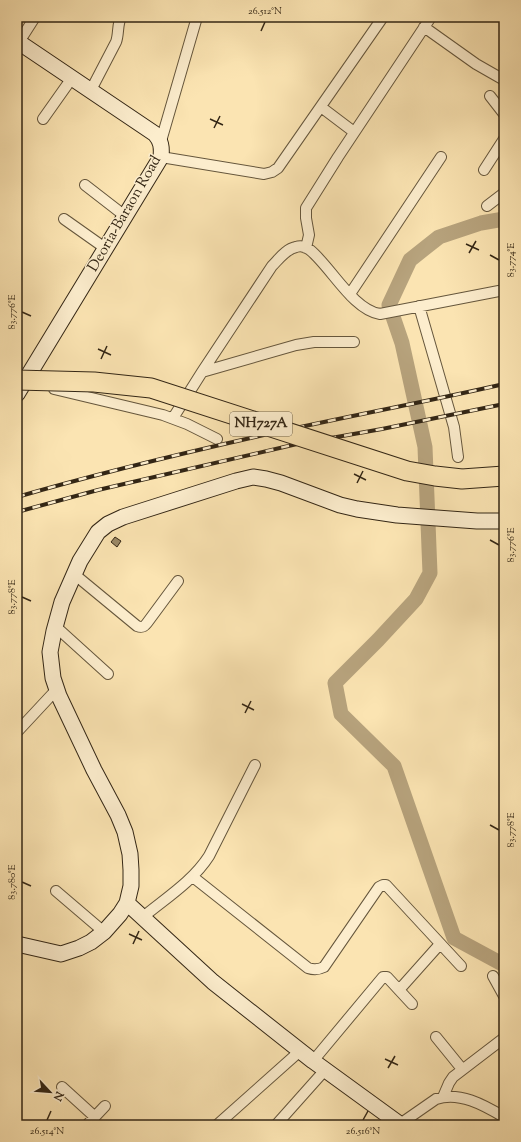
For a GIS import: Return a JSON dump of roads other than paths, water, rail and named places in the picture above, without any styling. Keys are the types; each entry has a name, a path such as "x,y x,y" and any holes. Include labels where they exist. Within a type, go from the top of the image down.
{"highway":[{"name":"NH727A","path":"20,384 94,382 150,388 407,471 462,479 504,476"}],"main road":[{"name":"Deoria-Baraon Road","path":"18,42 155,134 161,141 162,149 161,156 125,216 20,384"},
{"path":"17,944 61,954 80,948 104,932 120,914 127,903 131,886 130,854 125,832 118,815 94,770 57,689 53,678 50,652 55,626 62,602 74,574 89,545 98,532 108,524 123,517 253,477 281,483 340,505 357,509 397,515 477,522 504,521"},
{"path":"127,903 213,982 313,1061 400,1125"}],"street":[{"path":"18,42 35,17"},
{"path":"91,90 116,42 118,24 121,17"},
{"path":"161,141 198,17"},
{"path":"161,156 264,174 272,172 278,168 383,17"},
{"path":"306,248 309,235 306,208 354,132 431,17"},
{"path":"424,28 476,64 504,80"},
{"path":"43,119 72,78"},
{"path":"490,96 504,114"},
{"path":"321,107 354,132"},
{"path":"484,170 504,139"},
{"path":"350,294 441,157"},
{"path":"85,185 125,216"},
{"path":"487,206 504,193"},
{"path":"64,219 105,248"},
{"path":"173,418 272,266 291,248 297,246 311,251 350,294 371,311 380,314 504,290"},
{"path":"416,306 454,427 458,457"},
{"path":"202,372 296,345 314,342 354,342"},
{"path":"20,384 66,391 173,418 197,428 217,439"},
{"path":"74,574 140,628 144,627 178,581"},
{"path":"55,626 108,674"},
{"path":"17,732 57,689"},
{"path":"143,917 202,868 255,765"},
{"path":"193,877 302,963 313,970 324,967 378,887 382,884 386,885 461,966"},
{"path":"56,891 104,932"},
{"path":"399,990 440,944"},
{"path":"493,976 504,996"},
{"path":"313,1061 383,977 387,977 412,1004"},
{"path":"436,1037 462,1069"},
{"path":"443,1097 453,1077 504,1038"},
{"path":"217,1125 300,1051"},
{"path":"276,1125 326,1070"},
{"path":"62,1087 95,1117"},
{"path":"400,1125 436,1099 443,1097 462,1098 472,1101 503,1115"},
{"path":"87,1125 106,1106"}],"waterway":[{"path":"504,219 481,223 439,237 410,260 389,305 402,343 425,447 430,573 416,599 335,683 341,714 394,766 454,938 504,965"}],"railway":[{"path":"17,497 106,473 225,444 504,384"},
{"path":"17,512 98,490 297,444 382,429 504,404"}]}
